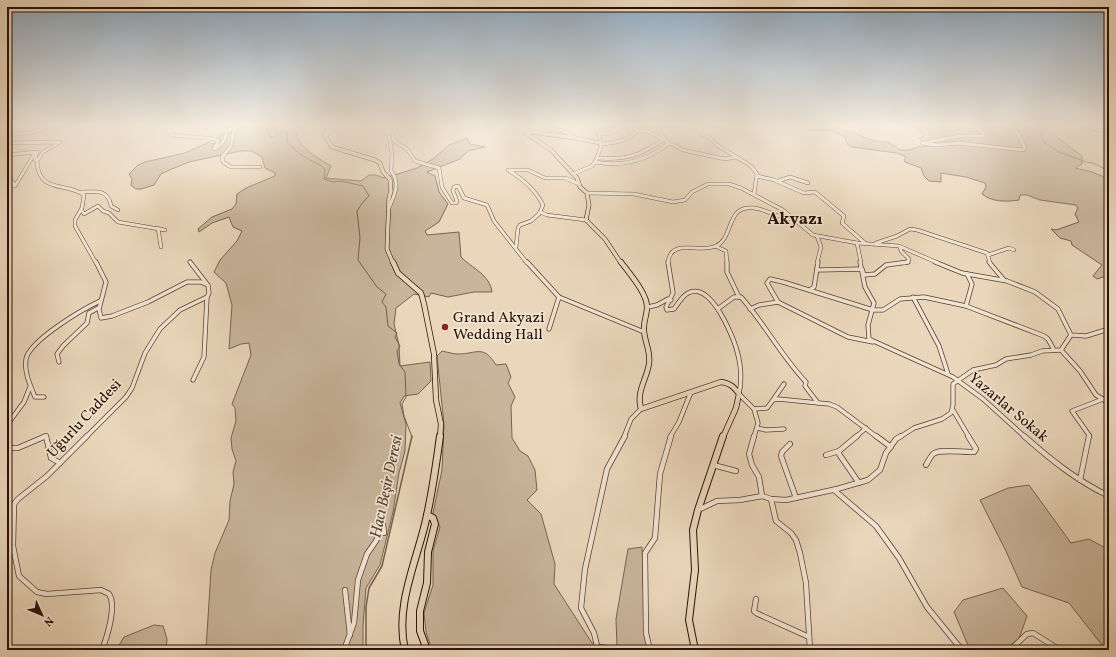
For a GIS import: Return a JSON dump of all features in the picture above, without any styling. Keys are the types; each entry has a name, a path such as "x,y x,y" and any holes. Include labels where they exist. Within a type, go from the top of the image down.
{"main road":[{"path":"361,156 380,163 383,172 390,179 391,191 387,249 398,273 421,293 434,354 436,400 440,424 434,485 403,606 402,637 405,650"},
{"path":"556,156 573,174 587,194 589,205 586,220 605,239 648,302 644,332 651,354 649,365 638,394 638,402 641,409 721,382 729,382 739,394 736,408 724,433 713,465 693,530 695,570 689,620 695,650"},
{"path":"427,515 433,518 435,524 428,552 427,583 420,611 420,631 427,650"}],"street":[{"path":"7,187 17,184 33,156"},
{"path":"36,156 35,160 37,161 37,172 43,180 66,189 81,192 105,193 108,196 111,206 118,210"},
{"path":"37,161 41,156"},
{"path":"223,156 223,162 231,167 260,167"},
{"path":"389,209 394,196 397,178 391,170 393,156"},
{"path":"412,156 415,161 439,168 442,187 452,203 456,203 457,201 453,191 454,187 458,186 464,198 487,204 494,221 526,261 559,297 644,332"},
{"path":"573,174 592,166 596,158 612,159 639,156"},
{"path":"595,162 620,163 639,161 652,156"},
{"path":"709,156 725,159 736,157 751,166 757,176 754,194"},
{"path":"516,247 518,228 520,225 531,221 540,212 543,205 537,193 518,176 508,170 528,170 544,178 565,178 579,184"},
{"path":"757,176 777,181 804,193 815,192 841,213 844,216 842,223 866,243"},
{"path":"777,181 790,177 808,183"},
{"path":"10,179 14,184 13,186"},
{"path":"587,194 634,194 665,201 678,202 685,200 692,192 700,187 717,184 741,188 783,210 792,219 799,222 807,231 817,236 856,243 900,246 967,274 1005,280 1034,292 1058,309 1071,335"},
{"path":"81,192 84,195 81,209 75,220 75,226 88,246 106,282 106,288 98,308 101,318 150,301 180,284 198,281 208,285"},
{"path":"81,209 84,214 98,206 103,211 109,213 118,222 165,230"},
{"path":"714,246 718,245 726,237 732,220 737,212 742,209 759,209 768,211 786,219 792,219"},
{"path":"540,212 547,215 586,220"},
{"path":"158,228 161,247"},
{"path":"873,244 913,229 984,252 988,255 989,261 1005,280"},
{"path":"811,289 814,287 821,247 817,236"},
{"path":"856,243 864,275 865,287 874,303 870,314 868,329 869,339 873,342"},
{"path":"762,496 759,477 752,465 749,454 758,423 754,409 739,394 741,388 739,359 727,325 719,308 707,296 698,292 690,292 685,295 674,309 667,310 666,307 671,300 673,293 667,260 669,254 678,247 714,246 722,248 726,251 726,272 739,296 795,371 806,382 805,386 818,403"},
{"path":"864,275 876,274 886,265 908,262 909,259 901,251 900,246"},
{"path":"988,255 1008,248 1014,250"},
{"path":"190,262 208,285 209,293 207,297 204,357 193,380"},
{"path":"817,270 862,269 864,275"},
{"path":"966,306 972,284 967,274"},
{"path":"750,309 759,305 778,302 767,283 770,279 811,289 872,310 883,310 900,299 924,296 966,306 1044,336 1048,339 1054,350"},
{"path":"719,308 734,297 739,296"},
{"name":"Uğurlu Caddesi","path":"102,650 112,607 111,598 108,593 101,590 46,594 37,592 19,576 13,546 14,504 22,495 60,463 126,397 132,388 145,353 160,329 180,310 207,297"},
{"path":"549,329 559,297"},
{"path":"913,297 939,346 948,374"},
{"path":"648,307 657,305 668,299 671,300"},
{"path":"44,397 35,397 30,387 26,369 28,354 31,348 80,313 100,301"},
{"name":"Yazarlar Sokak","path":"778,302 848,337 873,342 948,374 983,398 1041,451 1088,486 1109,496"},
{"path":"59,362 57,354 87,323 89,313 98,308"},
{"path":"1071,335 1086,336 1109,329"},
{"path":"1061,350 1071,335"},
{"path":"926,465 934,453 943,450 963,453 974,452 976,449 953,410 953,384 973,370 996,365 1006,359 1061,350 1080,371 1096,395 1109,403"},
{"path":"754,409 767,408 784,384"},
{"path":"7,425 24,402 30,387"},
{"path":"650,650 646,632 644,553 655,538 660,474 669,439 679,422 691,392"},
{"path":"773,400 778,399 818,403 837,407 890,447"},
{"path":"1080,480 1089,435 1072,411 1103,400"},
{"path":"598,650 594,632 581,608 585,569 607,469 624,437 631,419 641,409"},
{"path":"698,510 717,501 740,500 762,496 771,499 786,500 834,490 858,483 874,476 880,470 886,453 896,439 914,428 942,419 953,410"},
{"path":"757,428 766,430 784,429"},
{"path":"826,455 839,450 866,428"},
{"path":"7,448 10,449 22,446 46,436 51,458 60,463"},
{"path":"790,444 782,452 781,456 796,498"},
{"path":"839,450 839,454 858,483"},
{"path":"713,465 736,471"},
{"path":"834,490 876,526 898,558 927,607 953,641 962,650"},
{"path":"771,499 776,521 791,532 796,540 800,553 806,583 808,637 810,650"},
{"path":"344,650 354,623 358,580 367,554 376,541 383,524 384,533"},
{"path":"345,590 350,636"},
{"path":"756,600 754,611 756,613 808,637"},
{"path":"1010,650 1027,634 1033,633 1060,650"}],"shaded area":[{"path":"173,156 218,156 189,162 161,174 154,185 136,189 131,185 132,179 129,174 138,165"},
{"path":"260,156 314,156 331,166 326,178 361,181 369,175 376,175 384,178 417,168 437,156 463,156 460,159 427,172 435,176 439,192 448,204 439,222 425,231 427,235 459,232 461,257 480,272 491,286 492,292 474,292 448,297 431,293 429,297 414,294 396,308 394,324 399,345 400,366 430,362 431,381 418,394 404,396 400,403 406,424 405,451 399,473 393,512 380,565 366,588 363,650 206,650 211,570 215,553 229,520 230,501 234,484 233,472 236,461 232,449 231,438 236,421 235,408 232,404 251,355 249,343 241,344 229,349 232,305 226,283 214,272 220,260 237,241 242,231 233,227 229,217 212,223 199,232 198,229 212,217 232,209 236,204 237,194 246,188 275,176 275,173 265,168 262,157"},
{"path":"903,156 1082,156 1082,164 1075,168 1092,172 1109,179 1109,277 1097,279 1093,276 1102,265 1072,245 1071,241 1060,238 1051,229 1056,230 1079,222 1075,214 1078,208 1076,205 1040,200 1027,195 1020,195 1019,200 1010,201 990,199 982,194 986,187 985,183 966,177 941,173 941,182 929,181 924,176 921,168 905,162 904,160 906,157"},
{"path":"442,351 458,354 483,352 491,358 496,365 506,364 511,377 508,383 515,397 511,406 512,438 520,451 528,456 535,470 537,490 527,500 541,514 555,564 554,584 592,643 617,647 616,619 628,549 642,547 644,606 650,650 432,650 426,632 424,613 433,585 433,551 440,527 433,513 442,470 444,425 437,356"},
{"path":"1029,485 1071,543 1089,539 1109,550 1109,650 1106,650 1069,603 1022,587 1005,549 980,500 1008,488"},
{"path":"1003,588 1027,616 1015,650 970,650 954,612 963,600"},
{"path":"154,625 163,626 167,639 166,650 116,650 124,637"}],"waterway":[{"name":"Hacı Beşir Deresi","path":"303,156 325,169 324,179 333,182 341,181 363,186 369,196 357,211 360,238 358,260 377,287 386,294 382,302 386,307 388,326 397,333 395,337 400,346 397,351 399,364 405,372 406,397 402,404 404,416 412,437"},
{"path":"1069,156 1093,163 1109,171"},
{"name":"Hacı Beşir Deresi","path":"366,650 366,607 369,588 382,566 412,437"}],"place":[{"name":"Grand Akyazi Wedding Hall","path":"445,327"}],"district":[{"name":"Akyazı","path":"795,219"}]}
